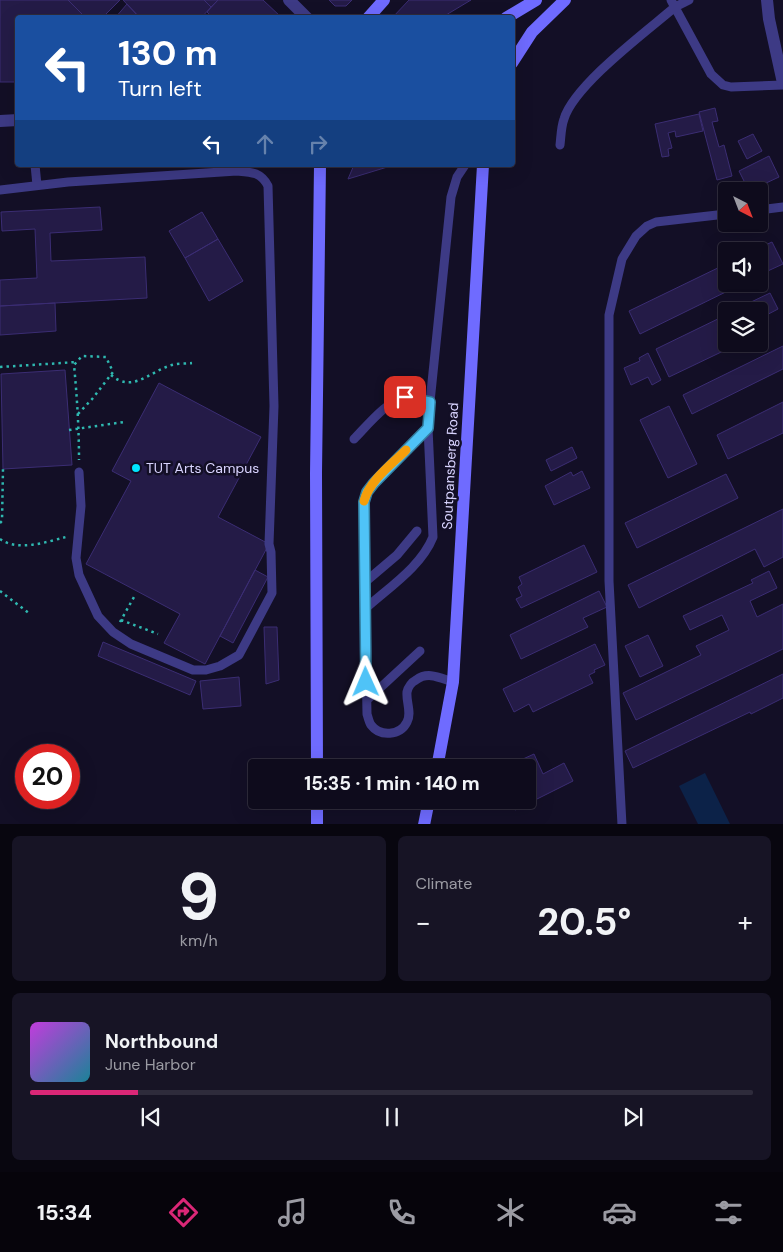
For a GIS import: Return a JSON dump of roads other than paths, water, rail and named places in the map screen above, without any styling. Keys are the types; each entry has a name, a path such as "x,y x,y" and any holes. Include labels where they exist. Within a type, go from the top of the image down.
{"main road":[{"path":"371,15 384,0"},
{"path":"511,15 536,0"},
{"path":"515,58 532,32 565,0"},
{"path":"317,759 316,473 320,167"},
{"name":"Soutpansberg Road","path":"438,759 453,682 483,167"},
{"path":"317,809 317,824"},
{"path":"424,824 428,809"}],"street":[{"path":"289,0 304,15"},
{"path":"767,0 769,19 783,84"},
{"path":"0,121 15,120"}],"lane":[{"path":"560,145 563,119 570,106 590,81 673,4 689,0"},
{"path":"673,4 711,74 723,85 731,87 783,84"},
{"path":"35,167 37,185"},
{"path":"365,609 414,566 428,549 433,537 428,428 430,402 451,198 456,177 464,167"},
{"path":"0,190 37,185 237,172 255,173 263,178 268,186 274,406 269,544 272,552 272,592 239,655 220,666 206,670 193,670 131,644 113,632 98,616 79,575 76,558 81,506 79,472"},
{"path":"768,209 783,207"},
{"path":"622,824 609,581 608,315 622,259 636,236 647,226 656,222 718,215"},
{"path":"354,439 390,404 399,399 412,397 430,402"},
{"path":"428,428 367,492 364,511 364,583 367,714 371,724 378,731 387,734 397,732 406,725 409,717 407,690 412,682 422,676 433,675 453,682"},
{"path":"364,583 397,555 417,531"},
{"path":"367,700 420,650"}],"water":[{"path":"705,773 730,824 698,824 679,786"}],"place":[{"name":"TUT Arts Campus","path":"136,468"}]}
